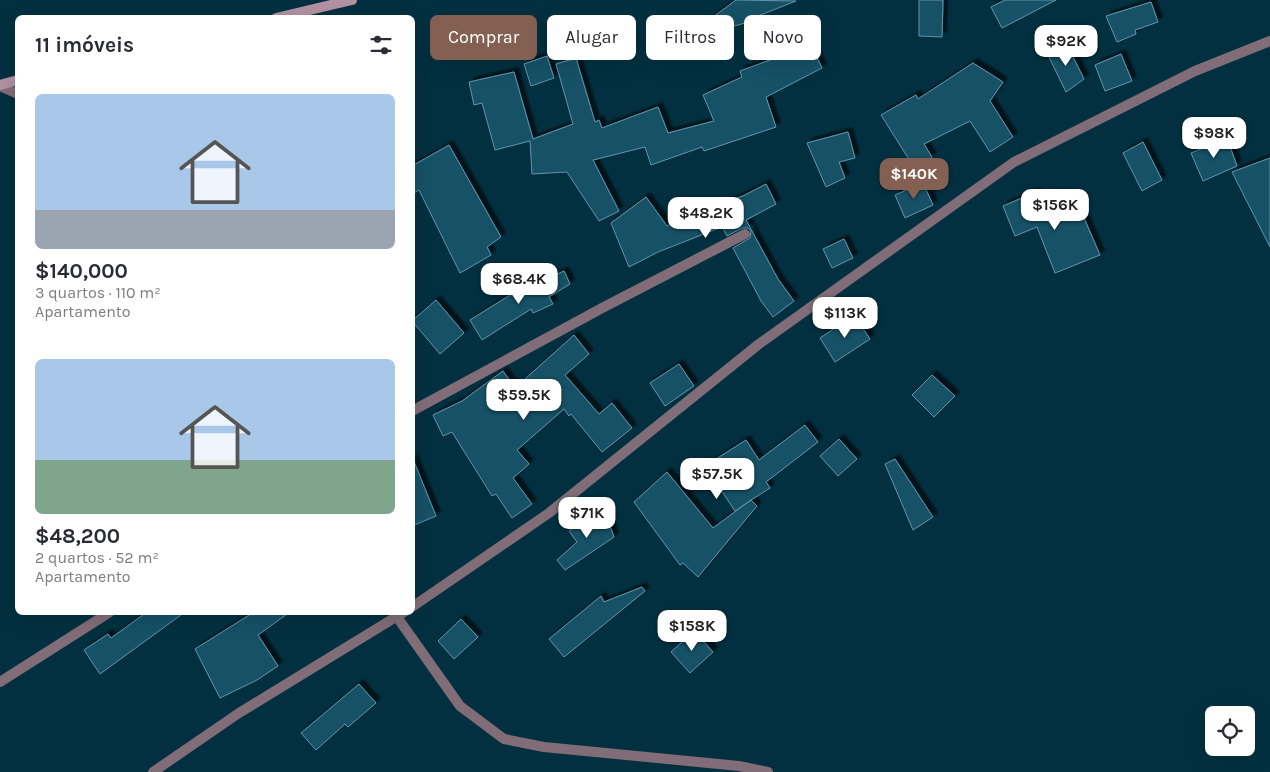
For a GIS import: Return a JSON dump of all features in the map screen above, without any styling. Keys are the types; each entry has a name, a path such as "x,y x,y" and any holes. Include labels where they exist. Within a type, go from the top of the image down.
{"main road":[{"path":"289,15 352,0"},
{"path":"0,85 15,81"}],"street":[{"path":"415,604 549,513 759,344 1014,162 1195,71 1270,41"},
{"path":"0,85 15,92"},
{"path":"415,409 595,312 745,234"},
{"path":"0,682 105,615"},
{"path":"153,772 239,712 401,615 460,706 504,739 544,747 739,766 768,772"}],"building":[{"path":"736,0 796,1 761,15 744,15 744,23 734,26 734,15 716,15"},
{"path":"919,0 943,0 942,37 919,36"},
{"path":"1005,0 1056,0 1002,28 991,7"},
{"path":"1151,2 1158,22 1135,30 1136,34 1117,42 1106,16"},
{"path":"1066,43 1084,79 1066,92 1047,53"},
{"path":"1121,54 1132,81 1105,91 1095,65"},
{"path":"547,56 554,78 531,86 524,64"},
{"path":"577,60 595,122 599,120 602,128 658,107 668,133 714,121 703,95 742,77 740,71 770,60 818,60 822,68 766,97 776,127 704,151 702,147 651,165 645,147 593,160 619,211 599,221 567,172 532,174 530,141 495,150 482,103 474,105 469,82 514,72 533,139 573,124 556,64"},
{"path":"973,63 1003,82 990,101 1013,137 990,152 970,121 924,144 932,157 915,169 881,115 916,95 918,99"},
{"path":"848,132 855,158 839,162 845,178 826,187 807,143"},
{"path":"1227,138 1237,166 1203,181 1191,153"},
{"path":"1143,142 1162,180 1142,191 1123,153"},
{"path":"449,145 501,237 487,247 491,255 460,273 419,190 415,192 415,164"},
{"path":"1270,158 1270,247 1232,172"},
{"path":"923,183 933,205 905,218 895,195"},
{"path":"766,184 776,204 746,220 778,279 794,301 773,317 761,301 733,248 750,238 751,231 748,228 742,228 727,236 722,227 658,252 629,267 611,223 646,197 667,226 745,195"},
{"path":"1036,192 1047,218 1078,204 1100,255 1055,273 1037,227 1015,236 1003,206"},
{"path":"844,239 853,258 832,268 823,249"},
{"path":"564,271 570,284 549,297 553,304 533,313 531,309 482,340 470,320 515,292 517,293"},
{"path":"436,300 464,333 440,354 415,325 415,318"},
{"path":"854,315 870,339 835,362 820,338"},
{"path":"574,335 589,354 565,375 599,414 612,403 632,428 602,452 571,414 569,416 564,409 517,450 529,464 513,478 532,504 512,518 496,494 492,496 452,432 443,436 433,415 462,401 503,371 515,388"},
{"path":"679,364 694,386 665,406 650,383"},
{"path":"932,375 955,396 934,417 912,395"},
{"path":"805,425 818,442 766,482 770,488 735,511 705,466 746,440 759,460"},
{"path":"839,439 857,459 838,476 820,456"},
{"path":"895,459 933,517 913,530 885,464"},
{"path":"415,464 436,516 415,525"},
{"path":"667,472 713,528 751,500 757,506 698,577 683,563 680,565 634,502"},
{"path":"596,512 601,519 606,515 614,537 565,570 557,560 577,542 569,531"},
{"path":"642,587 645,591 564,657 549,639 601,596 604,602"},
{"path":"143,615 181,615 100,674 84,650 108,634 111,638"},
{"path":"249,615 286,615 258,635 278,666 257,680 220,698 195,649"},
{"path":"461,619 478,637 454,659 438,641"},
{"path":"694,631 713,652 690,673 671,652"},
{"path":"359,684 376,703 348,727 345,724 316,750 301,733"}]}
